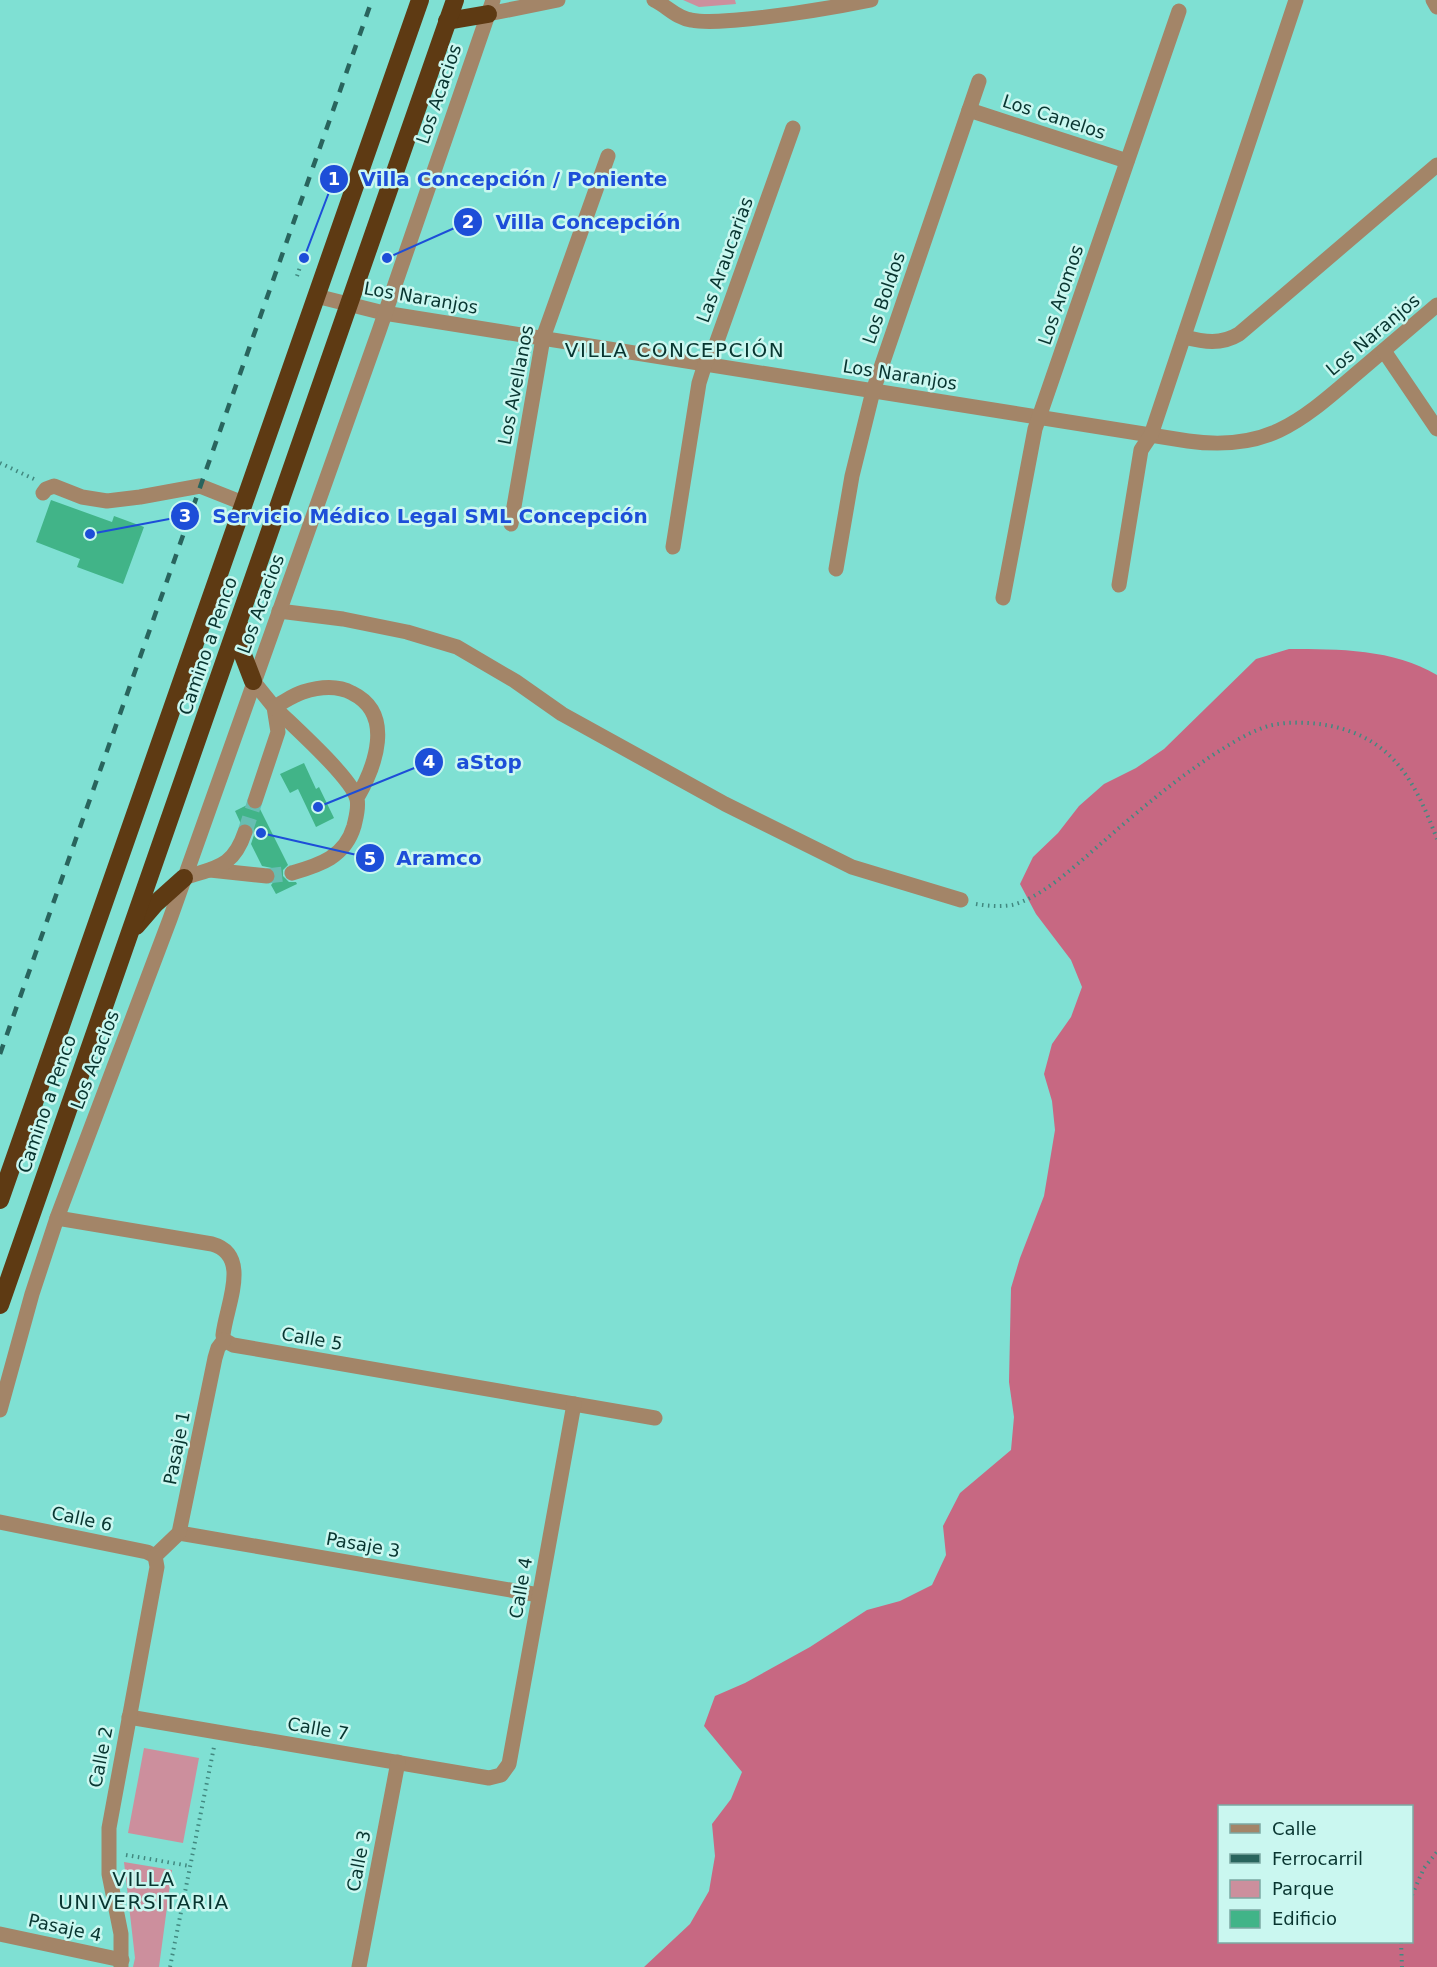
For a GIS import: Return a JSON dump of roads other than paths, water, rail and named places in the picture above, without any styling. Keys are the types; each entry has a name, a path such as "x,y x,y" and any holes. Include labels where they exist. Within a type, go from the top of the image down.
{"highway":[{"name":"Camino a Penco","path":"0,1200 420,0"},
{"name":"Camino a Penco","path":"0,1305 455,0"},
{"path":"447,21 490,7"},
{"path":"242,613 240,634 243,655 253,681"},
{"path":"129,934 154,904 184,878"}],"street":[{"path":"490,7 558,0"},
{"path":"660,2 674,13 690,20 713,21 761,18 872,0"},
{"path":"1119,585 1141,450 1151,435 1296,0"},
{"path":"1433,0 1437,7"},
{"name":"Los Acacios","path":"0,1410 32,1294 57,1218 184,878 490,7"},
{"name":"Los Aromos","path":"1004,598 1032,441 1179,11"},
{"name":"Los Boldos","path":"836,569 852,476 873,391 979,81"},
{"name":"Los Canelos","path":"969,110 1127,161"},
{"name":"Las Araucarias","path":"673,547 699,383 705,364 716,344 793,128"},
{"name":"Los Avellanos","path":"511,524 543,338 608,156"},
{"path":"1184,337 1211,342 1226,340 1239,334 1437,165"},
{"name":"Los Naranjos","path":"316,296 384,313 1205,444 1238,443 1270,435 1299,421 1437,305"},
{"path":"1384,351 1437,429"},
{"path":"46,490 59,487 82,497 107,501 200,486 243,503"},
{"path":"279,611 354,621 407,632 457,647 515,681 562,714 725,804 852,867 961,900"},
{"path":"253,681 274,707 331,764 354,791 357,798 357,813 351,836 343,849 324,862 292,873"},
{"path":"274,707 305,691 325,688 344,689 365,701 375,716 378,738 373,765 357,798"},
{"path":"255,801 278,732 274,707"},
{"path":"184,878 228,862 234,856 245,832"},
{"path":"207,870 267,876"},
{"path":"57,1218 212,1244 223,1249 232,1257 235,1269 223,1329 225,1340"},
{"name":"Calle 5","path":"225,1340 233,1345 655,1418"},
{"name":"Pasaje 1","path":"179,1533 215,1358 218,1348 225,1340"},
{"name":"Calle 4","path":"501,1775 509,1764 574,1404"},
{"name":"Calle 6","path":"0,1522 147,1552 155,1556"},
{"path":"155,1556 179,1533"},
{"name":"Pasaje 3","path":"179,1533 539,1595"},
{"name":"Calle 2","path":"121,1963 121,1934 108,1851 110,1815 157,1567 155,1556"},
{"name":"Calle 7","path":"129,1717 489,1778 501,1775"},
{"name":"Calle 3","path":"359,1967 398,1762"},
{"name":"Pasaje 4","path":"0,1934 121,1963"}],"tunnel":[{"path":"245,832 255,801"},
{"path":"267,876 292,873"}],"railway":[{"path":"0,1054 372,0"}],"place":[{"name":"Villa Concepción / Poniente","path":"304,258"},
{"name":"Villa Concepción","path":"387,258"},
{"name":"Servicio Médico Legal SML Concepción","path":"90,534"},
{"name":"aStop","path":"318,807"},
{"name":"Aramco","path":"261,833"}],"district":[{"name":"VILLA CONCEPCIÓN","path":"675,350"},
{"name":"VILLA UNIVERSITARIA","path":"144,1890"}]}
